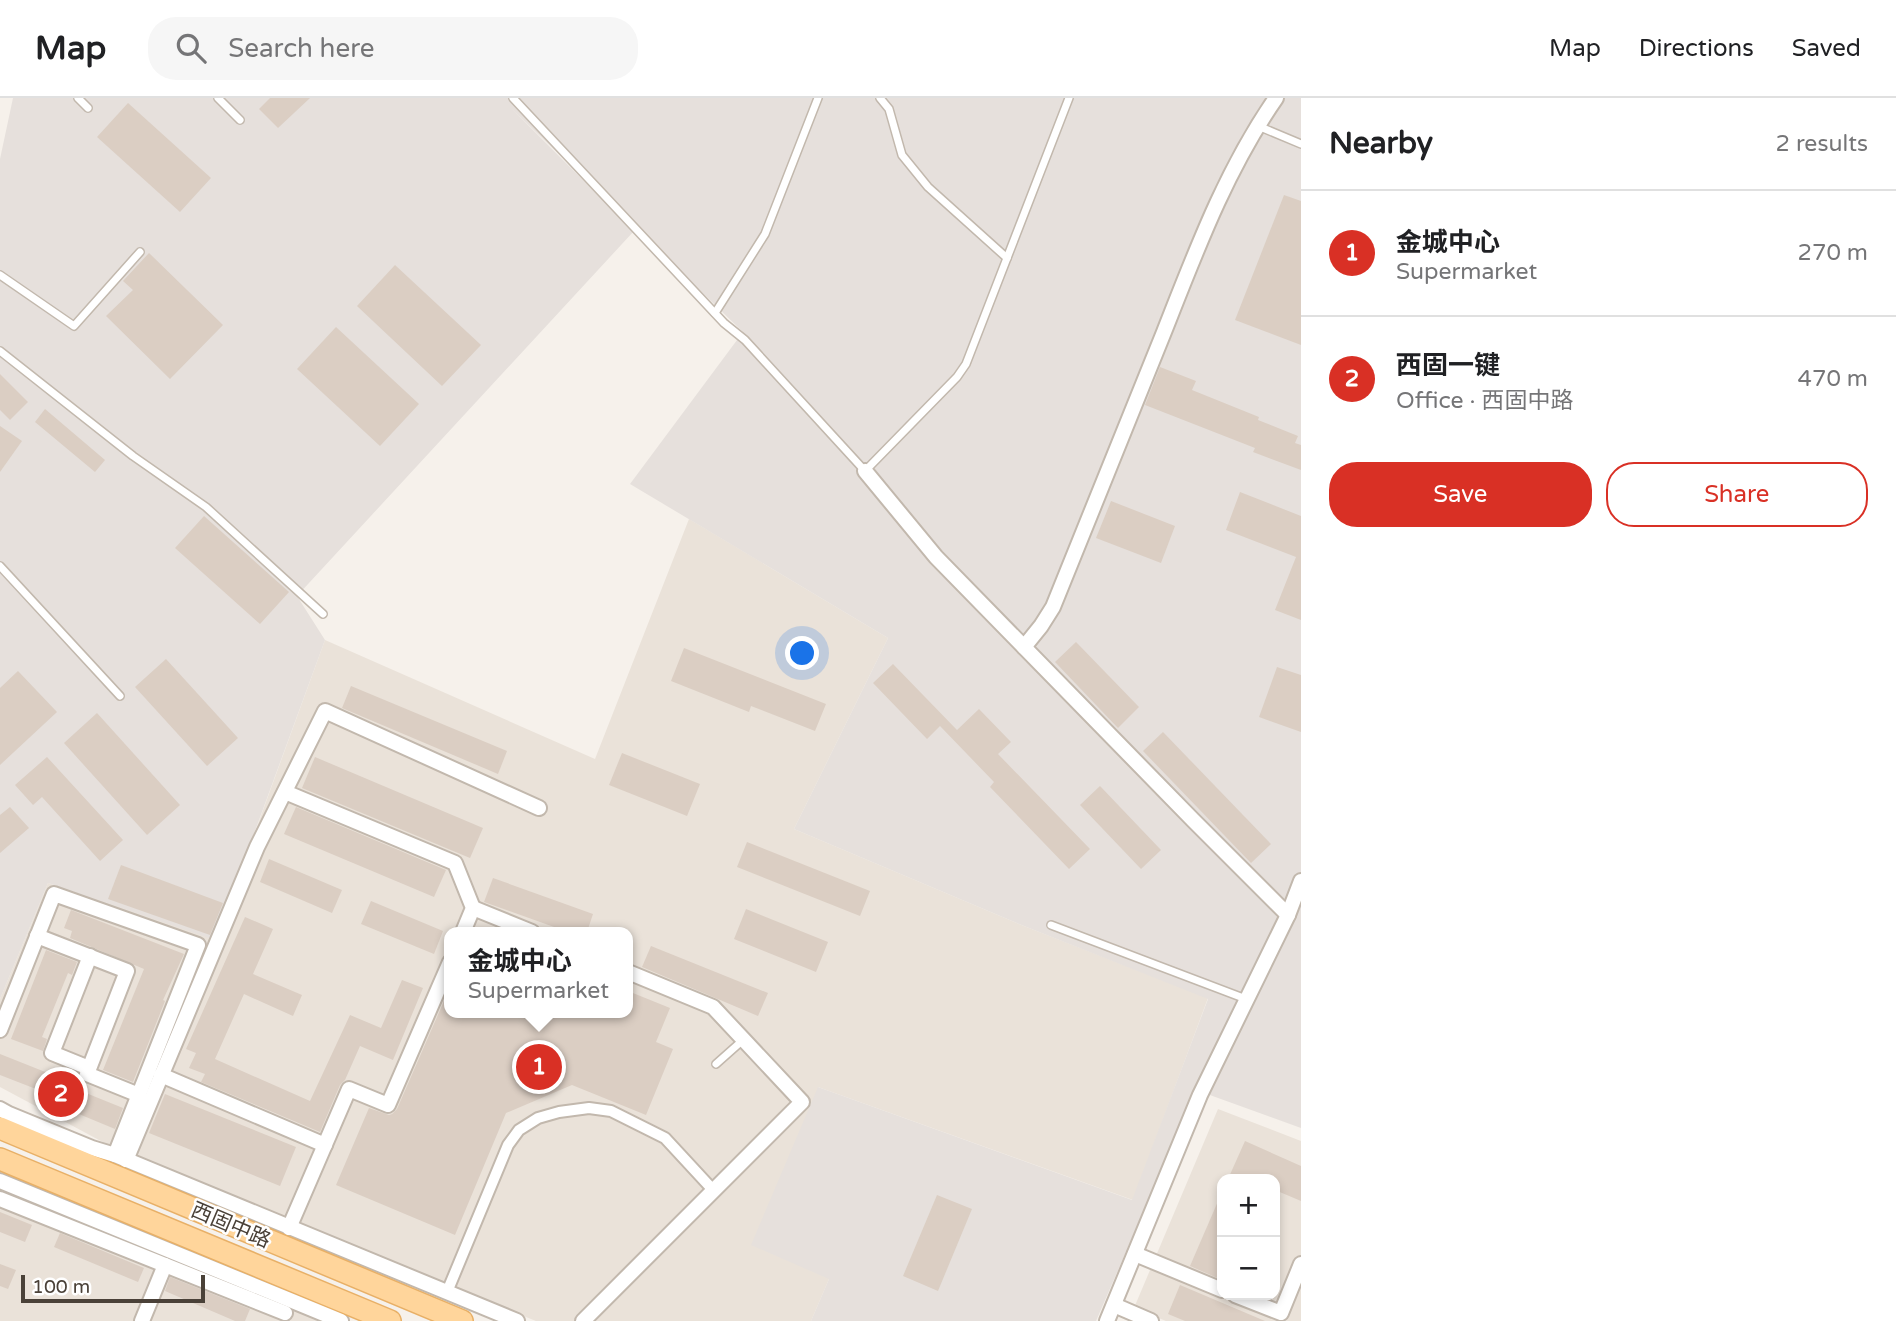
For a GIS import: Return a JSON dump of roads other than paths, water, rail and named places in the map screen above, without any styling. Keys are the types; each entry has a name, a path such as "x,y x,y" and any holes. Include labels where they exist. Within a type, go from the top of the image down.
{"main road":[{"name":"西固中路","path":"0,1128 116,1163 461,1321"},
{"name":"西固中路","path":"0,1159 390,1321"},
{"path":"98,1200 116,1163"}],"street":[{"path":"1024,647 1053,607 1225,185 1257,126 1276,98"},
{"path":"865,471 936,557 1288,915"},
{"path":"116,1163 161,1076 257,847 325,710 539,808"},
{"path":"285,792 455,863 473,908 465,927"},
{"path":"1107,1321 1200,1095 1288,915 1301,881"},
{"path":"0,1030 54,894 198,945 139,1095 116,1163"},
{"path":"473,908 520,927"},
{"path":"37,936 127,971 87,1074 139,1095"},
{"path":"89,1068 52,1053 90,957"},
{"path":"583,1321 803,1102 713,1007 633,974"},
{"path":"289,1228 349,1088 388,1105 444,976"},
{"path":"161,1076 325,1144"},
{"path":"447,1292 508,1145 519,1130 538,1118 589,1108 611,1111 665,1138 713,1191"},
{"path":"0,1109 92,1148 116,1163 289,1228 517,1321"},
{"path":"0,1181 341,1321"},
{"path":"0,1199 285,1313"},
{"path":"1135,1254 1217,1288"},
{"path":"142,1321 165,1265"},
{"path":"1248,1300 1281,1313 1295,1297 1301,1265"},
{"path":"1114,1305 1152,1321"}],"lane":[{"path":"78,98 88,108"},
{"path":"218,98 240,120"},
{"path":"513,98 715,313 745,340 865,471 957,377 966,364 1069,98"},
{"path":"715,313 765,234 818,98"},
{"path":"880,98 889,109 902,155 928,187 1007,258"},
{"path":"1257,126 1301,144"},
{"path":"0,275 74,326 140,252"},
{"path":"0,351 133,456 206,507 323,614"},
{"path":"0,566 120,696"},
{"path":"1051,925 1247,999"},
{"path":"716,1064 744,1040"}],"place":[{"name":"金城中心","path":"539,1067"},
{"name":"西固一键","path":"61,1094"}]}
